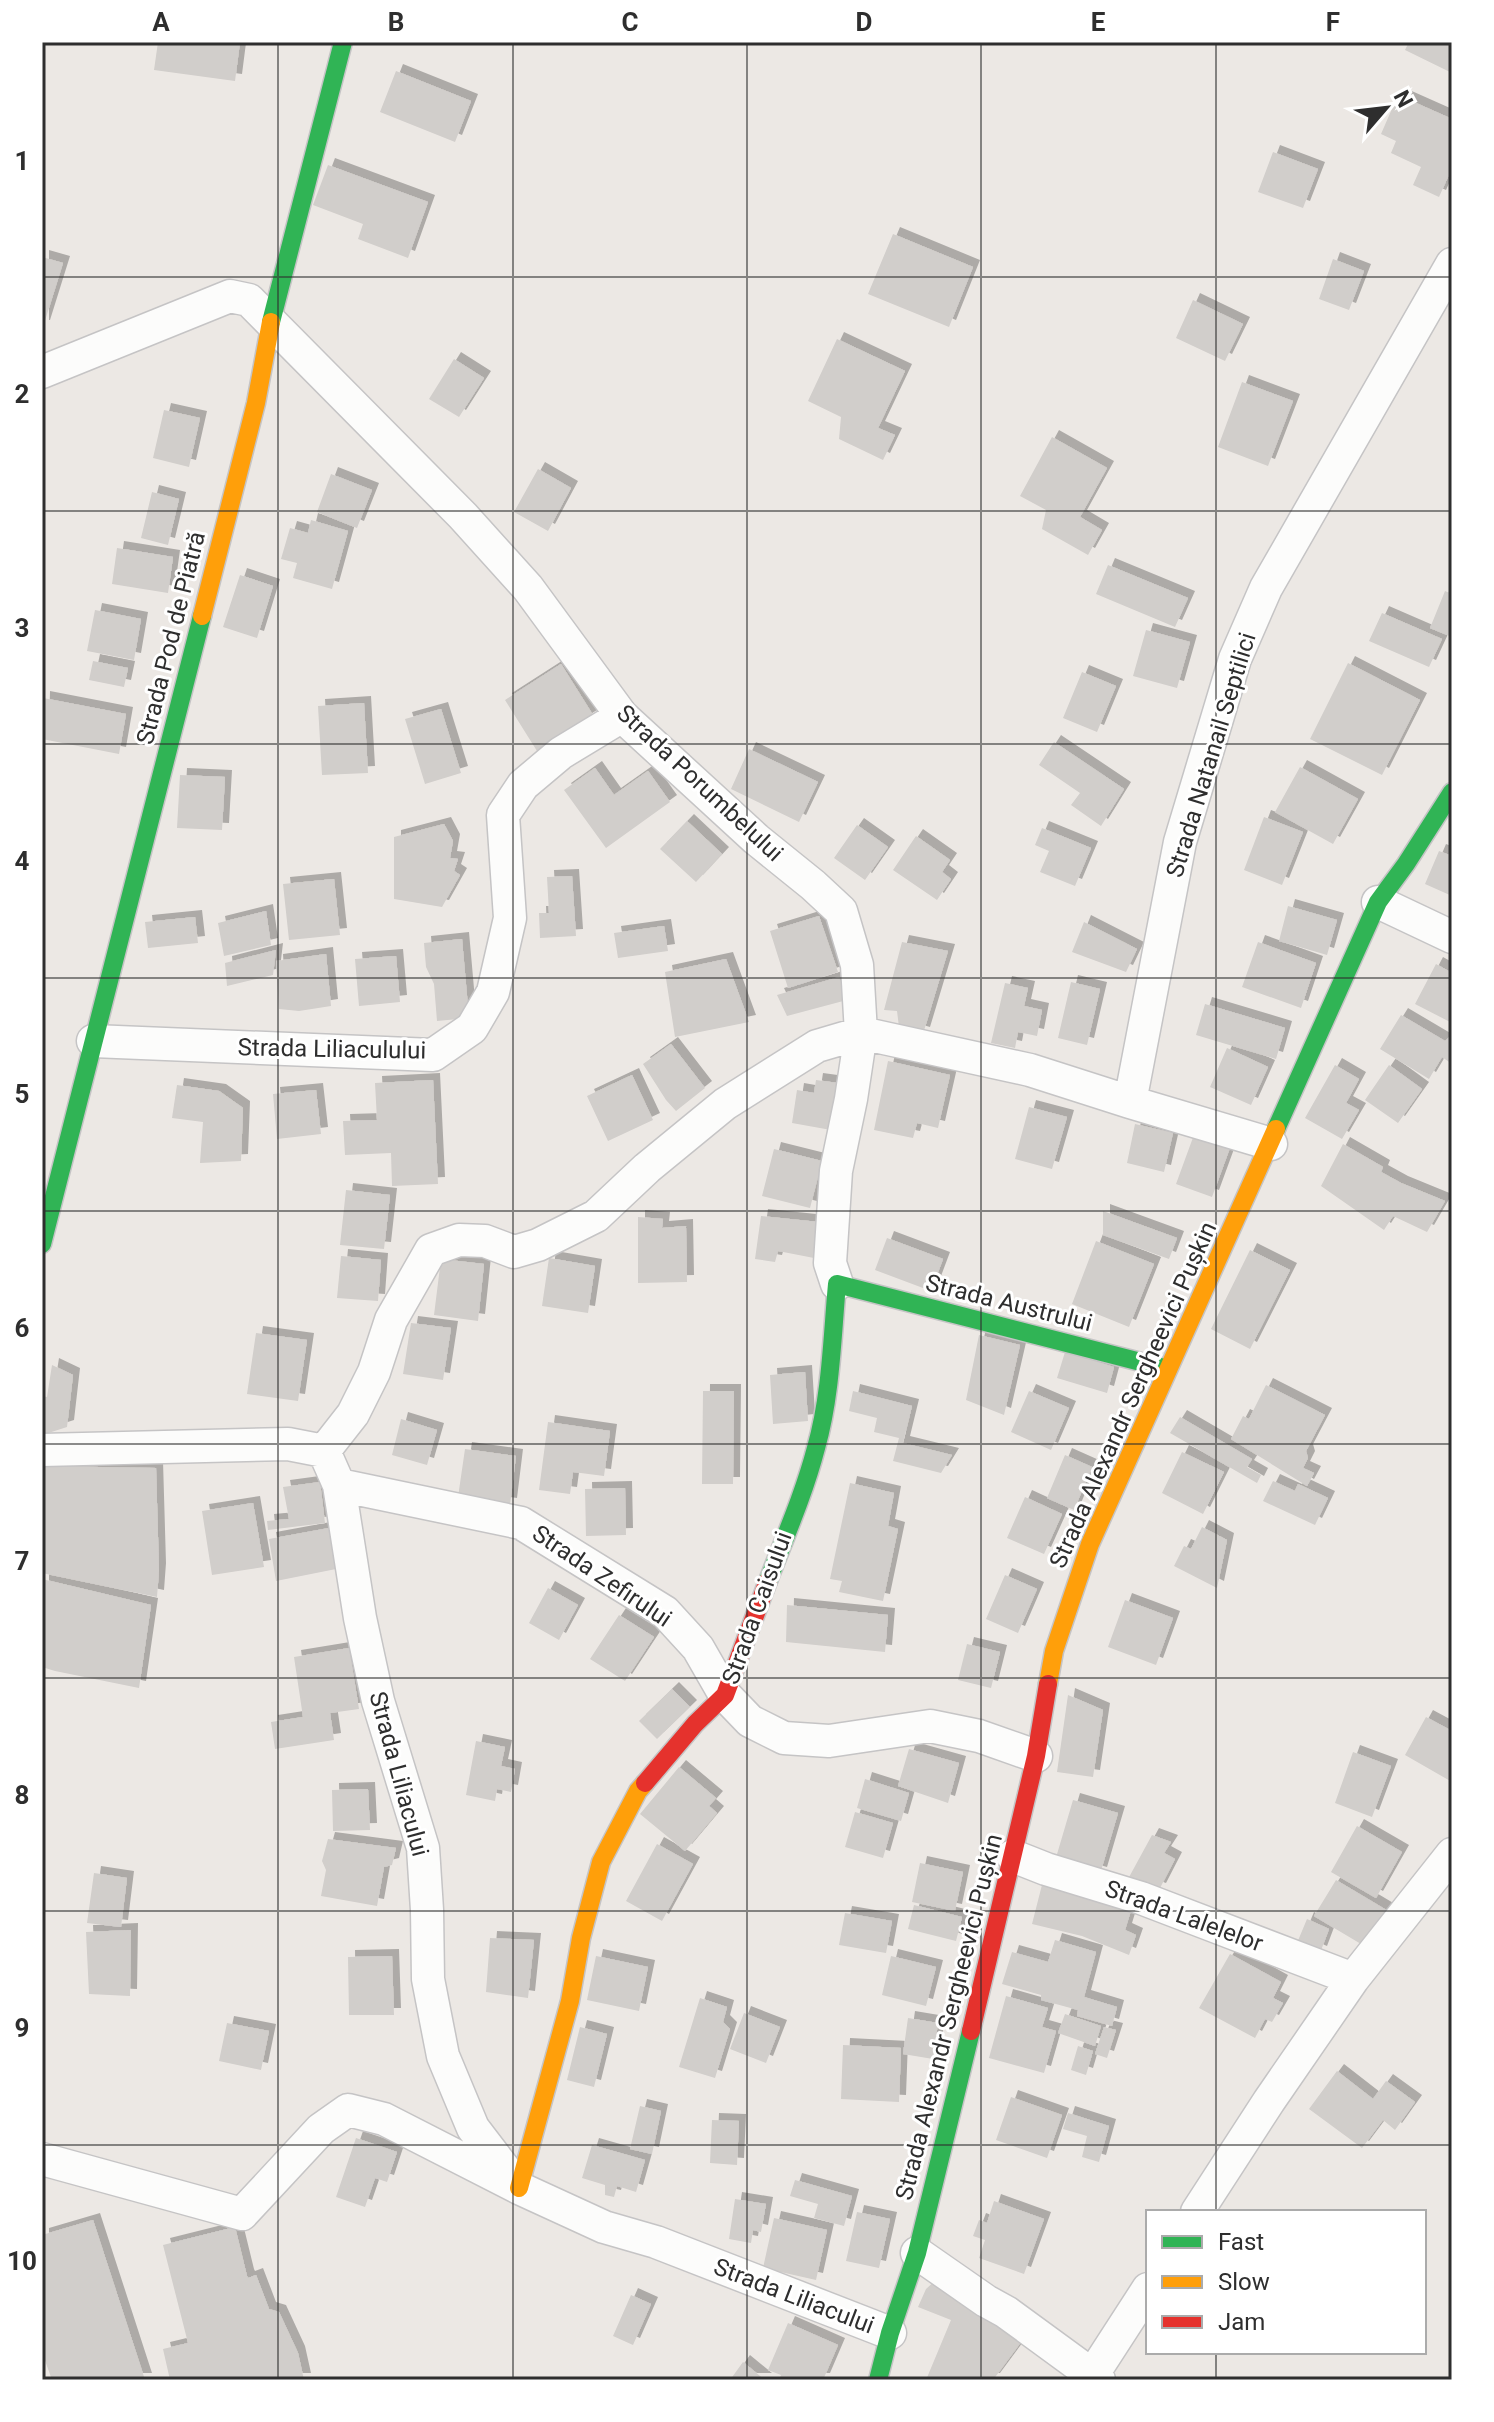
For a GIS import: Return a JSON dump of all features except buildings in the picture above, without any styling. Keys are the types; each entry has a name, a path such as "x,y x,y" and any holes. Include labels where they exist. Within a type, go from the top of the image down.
{"street":[{"name":"Strada Pod de Piatră","path":"42,1244 256,403 271,321 343,42"},
{"name":"Strada Natanail Septilici","path":"1130,1102 1180,842 1215,722 1246,632 1266,588 1452,264"},
{"name":"Strada Porumbelului","path":"42,372 230,296 249,300 463,516 528,588 622,716 756,839 841,911 857,965 861,1033"},
{"name":"Strada Liliaculului","path":"93,1041 433,1055 472,1028 493,992 510,918 503,815 523,785 561,753 622,716"},
{"name":"Strada Alexandr Sergheevici Pușkin","path":"878,2380 917,2253 1013,1856 1036,1756 1054,1651 1085,1557 1378,902 1452,792"},
{"path":"1378,902 1452,937"},
{"path":"324,1451 353,1414 374,1372 391,1320 431,1250 459,1240 472,1240 485,1241 514,1252 538,1245 596,1216 647,1168 725,1104 817,1046 861,1033 1030,1070 1271,1144"},
{"name":"Strada Caisului","path":"519,2188 570,2001 581,1938 601,1862 638,1791 695,1724 725,1695 817,1446 827,1395 837,1284 830,1263 836,1171 861,1033"},
{"name":"Strada Austrului","path":"837,1284 1168,1369"},
{"path":"42,1450 288,1444 324,1451"},
{"path":"324,1451 339,1485"},
{"name":"Strada Zefirului","path":"339,1485 521,1523 665,1612 698,1648 725,1695 750,1721 784,1738 829,1741 930,1726 979,1736 1036,1756"},
{"name":"Strada Liliacului","path":"339,1485 360,1618 378,1701 423,1848 428,1979 443,2056 473,2128 519,2188"},
{"path":"1198,2210 1353,1979 1452,1854"},
{"name":"Strada Lalelelor","path":"1013,1856 1141,1898 1353,1979"},
{"name":"Strada Liliacului","path":"42,2159 242,2214 321,2129 348,2110 384,2119 519,2188 604,2227 656,2242 890,2333"},
{"path":"917,2253 1096,2377 1146,2292"}],"traffic: fast":[{"path":"271,322 343,42"},
{"path":"42,1244 202,616"},
{"path":"1276,1129 1378,902 1452,792"},
{"path":"768,1581 806,1482 821,1428 837,1284 1168,1369"},
{"path":"878,2380 917,2253 971,2031"}],"traffic: slow":[{"path":"202,616 256,403 271,322"},
{"path":"1048,1684 1054,1651 1090,1544 1276,1129"},
{"path":"519,2188 570,2001 581,1938 601,1862 645,1783"}],"traffic: jam":[{"path":"645,1783 695,1724 725,1695 768,1581"},
{"path":"971,2031 1036,1756 1048,1684"}]}
